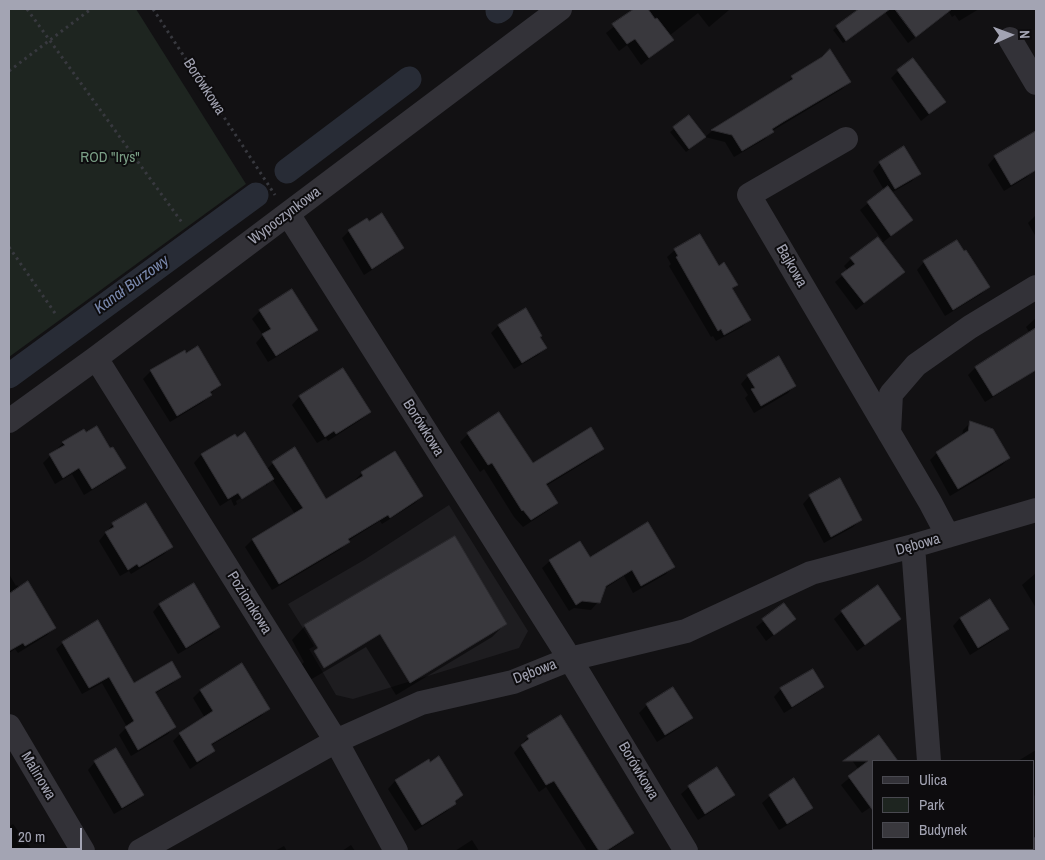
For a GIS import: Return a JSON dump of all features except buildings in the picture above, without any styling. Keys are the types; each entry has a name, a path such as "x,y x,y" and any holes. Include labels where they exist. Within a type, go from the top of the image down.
{"street":[{"name":"Wypoczynkowa","path":"9,421 96,358 560,9"},
{"path":"1010,39 1036,83"},
{"name":"Bajkowa","path":"846,139 749,194 930,502 948,536"},
{"name":"Borówkowa","path":"288,214 570,659 686,851"},
{"path":"889,433 891,394 916,365 970,327 1036,287"},
{"name":"Poziomkowa","path":"96,358 336,741 396,851"},
{"name":"Dębowa","path":"140,851 336,741 421,703 513,682 570,659 686,631 811,573 913,546 1036,510"},
{"path":"913,546 929,760"},
{"name":"Malinowa","path":"9,726 83,851"}],"path":[{"path":"27,9 183,224"},
{"path":"9,71 91,9"},
{"name":"Borówkowa","path":"153,9 288,214"},
{"path":"9,247 57,316"}],"shaded area":[{"path":"449,505 528,631 519,648 353,699 336,695 309,649 314,646 288,604 364,560"}],"green space":[{"name":"ROD \"Irys\"","path":"9,9 136,9 246,184 9,357"}],"waterway":[{"name":"Kanał Burzowy","path":"287,171 409,79"},
{"name":"Kanał Burzowy","path":"9,376 256,195"}]}
